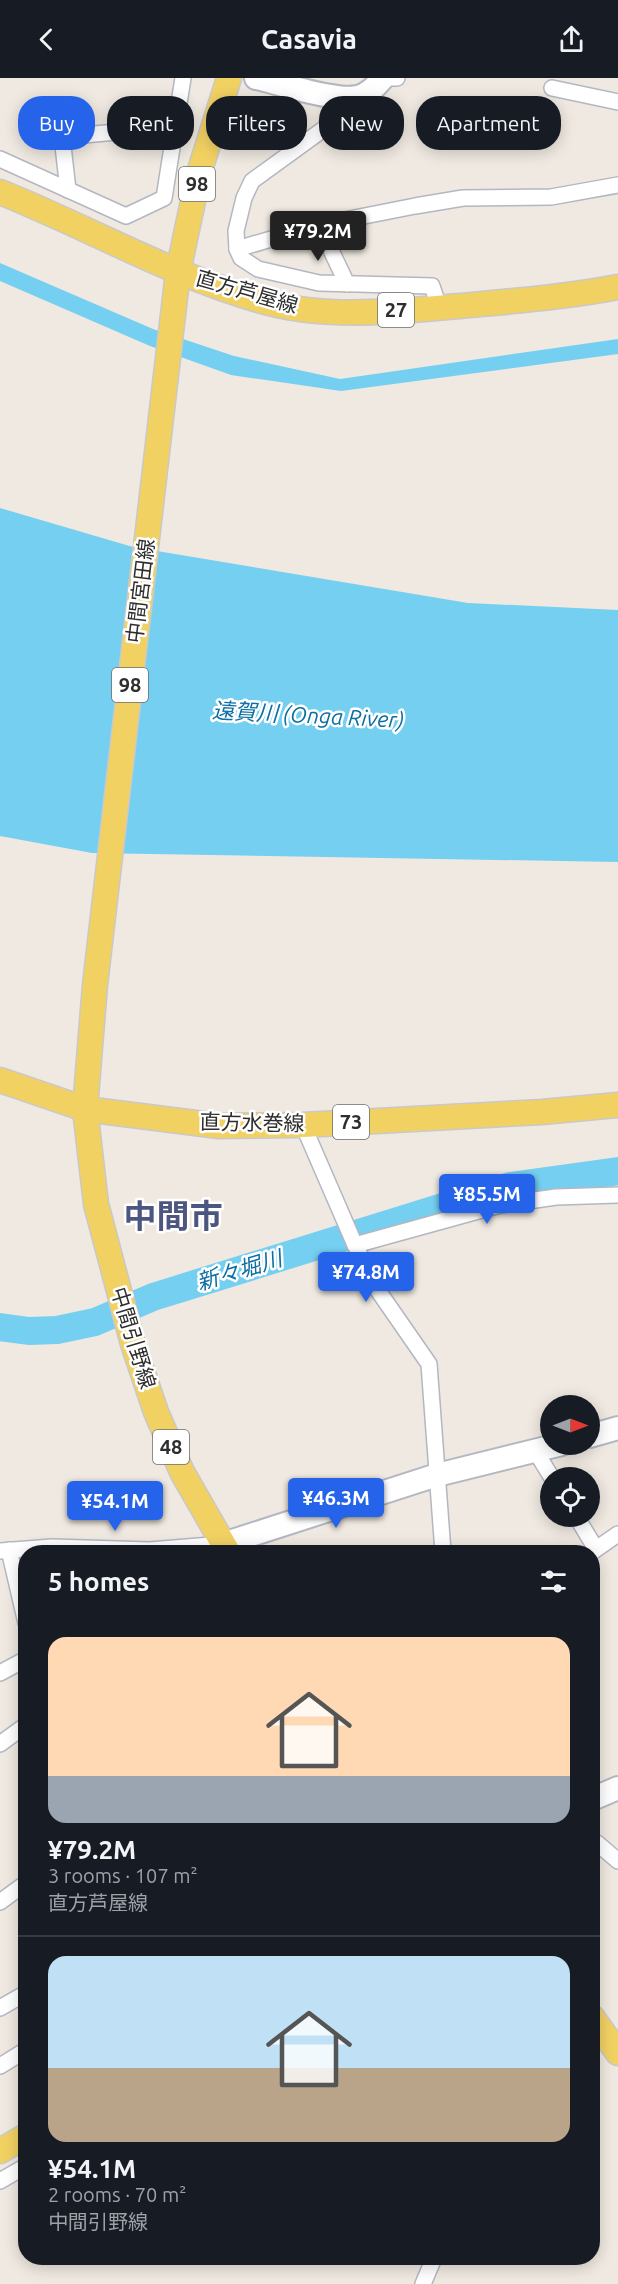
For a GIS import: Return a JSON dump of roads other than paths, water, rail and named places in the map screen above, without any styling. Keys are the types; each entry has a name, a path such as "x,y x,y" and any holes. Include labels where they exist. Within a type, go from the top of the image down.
{"main road":[{"name":"中間宮田線","path":"85,1109 86,1077 177,283 199,173 229,78"},
{"path":"256,78 336,96"},
{"path":"360,96 383,78"},
{"name":"直方芦屋線","path":"0,192 177,283 310,310 406,310 571,296 618,287"},
{"name":"直方水巻線","path":"0,1080 85,1109 219,1126 303,1125 542,1112 618,1105"},
{"name":"中間引野線","path":"85,1109 96,1204 133,1344 156,1412 182,1472 223,1545"},
{"path":"600,1433 618,1428"},
{"path":"234,1545 437,1475 540,1451"},
{"path":"600,1796 618,1788"},
{"path":"600,2028 618,2053"},
{"path":"0,2151 18,2141"}],"street":[{"path":"0,159 126,216 164,198 183,78"},
{"path":"391,78 397,78"},
{"path":"552,88 618,102"},
{"path":"68,190 62,136 107,132"},
{"path":"319,132 252,181 244,198 236,231 237,249 241,258 258,269 319,283 432,286 439,307"},
{"path":"237,249 319,225 463,198 550,197 618,185"},
{"path":"319,225 347,284"},
{"path":"303,1125 355,1245 377,1289 429,1364 442,1545"},
{"path":"355,1245 500,1205 556,1197 618,1194"},
{"path":"536,1452 545,1467"},
{"path":"582,1527 591,1545"},
{"path":"600,1547 618,1534"},
{"path":"4,1551 18,1597"},
{"path":"0,1673 18,1663"},
{"path":"0,1744 18,1731"},
{"path":"600,1846 618,1861"},
{"path":"0,1902 18,1888"},
{"path":"0,2008 18,1998"},
{"path":"0,2066 18,2055"},
{"path":"0,2181 18,2171"},
{"path":"423,2284 430,2265"}],"water":[{"path":"0,263 153,329 234,356 340,379 618,339 618,354 341,391 231,375 150,346 0,281"},
{"name":"遠賀川 (Onga River)","path":"0,508 133,547 468,603 618,610 618,862 92,853 0,836"}],"waterway":[{"name":"新々堀川","path":"0,1327 29,1331 57,1330 95,1322 153,1297 510,1186 618,1171"}],"district":[{"name":"中間市","path":"173,1216"}]}
